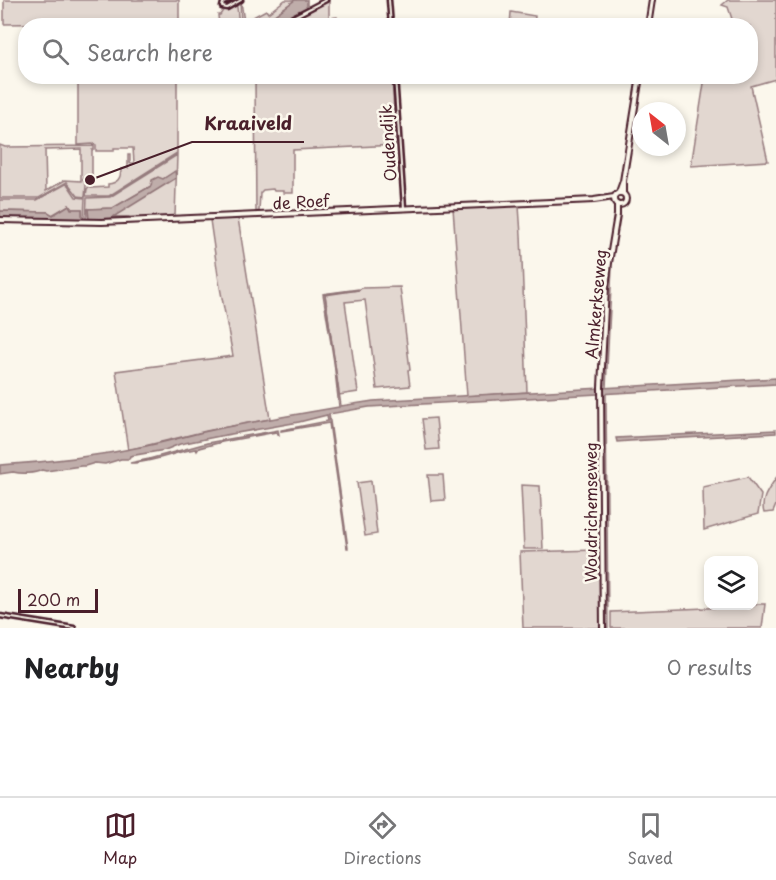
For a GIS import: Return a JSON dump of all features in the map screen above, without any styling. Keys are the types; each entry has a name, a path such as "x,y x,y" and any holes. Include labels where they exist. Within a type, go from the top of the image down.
{"street":[{"path":"229,0 223,3 222,7 227,8 241,0"},
{"path":"291,18 326,0"},
{"path":"389,0 390,18"},
{"path":"649,18 652,0"},
{"name":"Oudendijk","path":"396,84 404,208"},
{"path":"621,193 639,84"},
{"path":"621,193 626,196 626,200 617,201 616,194 621,193"},
{"name":"de Roef","path":"0,220 102,222 604,199 617,201"},
{"name":"Almkerkseweg","path":"601,395 606,287 617,201"},
{"name":"Woudrichemseweg","path":"601,395 603,628"},
{"path":"0,616 74,628"}],"shaded area":[{"path":"4,0 179,0 179,18 18,18 18,24 4,24"},
{"path":"285,0 295,0 271,18 251,18 266,10 268,13"},
{"path":"295,0 307,0 307,7 285,18 270,18"},
{"path":"728,0 776,0 776,79 751,86 768,161 691,166 704,84 758,84 758,18 732,18 728,7 722,5"},
{"path":"241,1 243,18 241,18"},
{"path":"329,1 329,18 295,18"},
{"path":"235,4 238,18 218,18 218,15"},
{"path":"511,12 535,16 535,18 511,18"},
{"path":"78,84 177,84 177,153 109,196 86,196 90,185 91,188 108,187 108,184 118,180 121,169 128,168 128,155 130,155 130,163 134,163 133,148 96,151 94,144 92,176 85,176 83,180 86,185 85,197 78,196 67,182 39,198 0,198 0,145 5,147 93,146 92,144 78,145","holes":["81,149 81,181 65,180 46,191 45,150"]},
{"path":"255,84 392,84 396,145 293,150 293,193 283,193 283,191 273,189 263,190 260,193 259,211 256,212"},
{"path":"177,155 175,217 89,221 86,218 87,198 110,197","holes":["175,172 112,217 127,217 90,219 88,209 113,208 151,186 152,182"]},
{"path":"175,171 176,178 113,217 127,218 89,219 88,209 113,208 151,186 152,180 158,177 163,179"},
{"path":"66,184 76,197 85,198 82,220 0,219 82,219 82,209 72,209 69,205 52,215 48,212 0,211 0,200 37,200"},
{"path":"69,205 71,209 82,209 82,219 0,218 0,211 48,212 53,215"},
{"path":"519,206 527,392 467,396 453,208"},
{"path":"238,218 270,419 206,431 128,450 116,371 233,356 210,220"},
{"path":"612,268 606,388 603,388 609,277"},
{"path":"400,287 410,386 377,389 365,300 345,302 358,392 339,395 325,294 362,288"},
{"path":"358,289 325,295 341,406 373,401 776,378 776,384 369,407 329,414 348,548 329,423 281,431 328,421 327,415 180,444 165,450 130,456 129,459 105,464 95,463 31,473 0,474 0,465 110,453 217,429 339,407 323,294"},
{"path":"602,394 606,394 608,628 604,628"},
{"path":"436,418 439,449 426,450 422,419"},
{"path":"278,430 279,435 276,432 222,442 199,448 197,451 196,449 188,450 145,462 130,463 207,443"},
{"path":"776,430 776,433 617,442 616,438"},
{"path":"428,475 443,475 445,500 431,501"},
{"path":"748,477 761,495 758,514 704,530 703,487"},
{"path":"776,478 776,505 773,512 764,513 764,499"},
{"path":"371,481 377,534 365,536 357,483"},
{"path":"521,485 540,486 543,549 524,549"},
{"path":"599,550 600,628 523,628 520,552"},
{"path":"758,604 765,604 762,628 611,628 611,612 704,608 704,610 758,610"}],"place":[{"name":"Kraaiveld","path":"90,180"}]}
